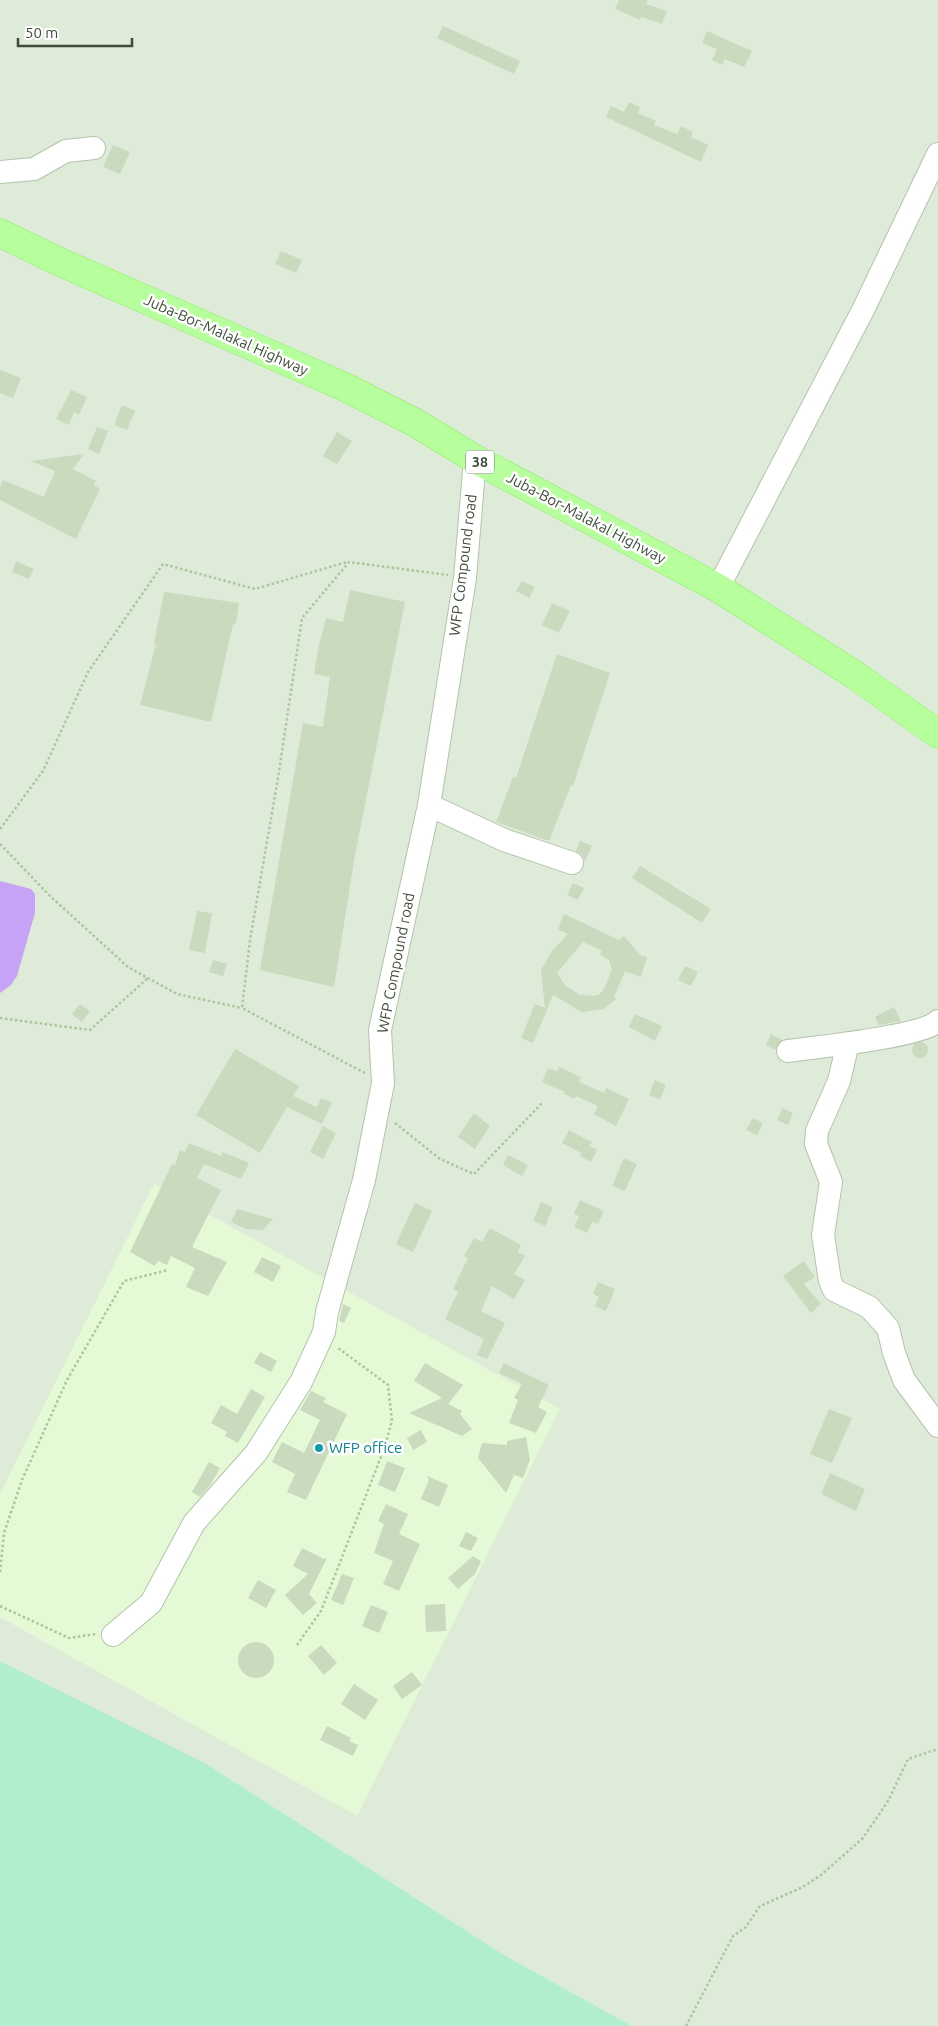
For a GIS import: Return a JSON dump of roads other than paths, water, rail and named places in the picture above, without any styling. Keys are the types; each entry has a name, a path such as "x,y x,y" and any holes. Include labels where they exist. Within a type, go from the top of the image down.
{"main road":[{"name":"Juba-Bor-Malakal Highway","path":"0,233 60,262 346,387 414,422 475,459 718,588 855,675 938,734"}],"street":[{"path":"0,172 34,169 66,151 94,148"},
{"path":"718,588 863,310 938,154"},
{"name":"WFP Compound road","path":"115,1634 151,1603 194,1523 256,1453 302,1382 324,1332 327,1312 364,1180 383,1083 380,1030 428,806 464,578 475,459"},
{"path":"428,806 504,840 572,863"},
{"path":"788,1051 848,1043 933,1026 938,1021"},
{"path":"848,1043 839,1081 816,1131 816,1144 831,1182 824,1235 830,1281 834,1290 870,1306 888,1328 894,1354 904,1380 938,1426"}],"place":[{"name":"WFP office","path":"319,1448"}]}
